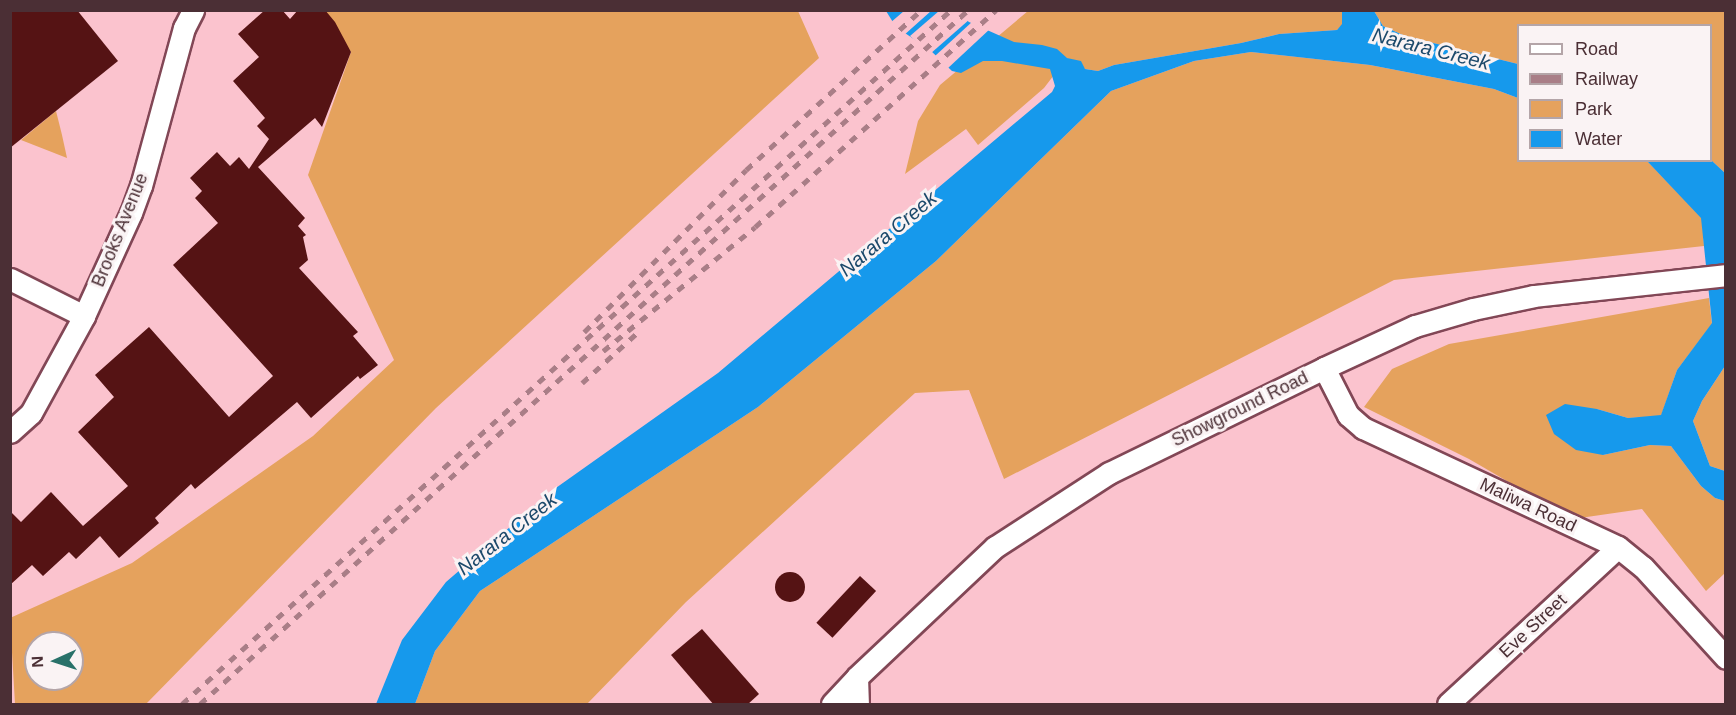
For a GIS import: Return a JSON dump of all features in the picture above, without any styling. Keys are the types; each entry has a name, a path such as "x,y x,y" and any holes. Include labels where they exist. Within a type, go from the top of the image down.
{"street":[{"name":"Brooks Avenue","path":"10,432 31,413 84,316 141,186 184,28 193,10"},
{"name":"Showground Road","path":"832,705 857,677 995,547 1109,473 1324,368 1415,326 1473,309 1534,296 1725,275"},
{"path":"10,279 84,316"},
{"name":"Maliwa Road","path":"1324,368 1348,416 1363,428 1617,547 1643,567 1725,658"},
{"name":"Eve Street","path":"1448,705 1617,547"},
{"path":"857,677 858,705"}],"green space":[{"path":"320,11 798,11 819,58 436,408 146,704 15,704 10,618 132,563 313,436 394,360 308,175 351,52"},
{"path":"1028,11 1342,11 1342,25 1337,30 1279,34 1241,43 1114,65 1098,71 1085,69 1067,58 1044,88 978,145 966,129 905,174 918,121 940,85"},
{"path":"1374,11 1725,11 1725,173 1712,161 1712,24 1517,24 1517,64 1405,36 1383,26"},
{"path":"1251,52 1370,65 1494,89 1517,98 1517,162 1648,162 1702,218 1704,246 1394,280 1004,479 969,390 915,393 686,602 587,704 415,704 435,651 480,591 758,407 936,261 1111,91 1194,61"},
{"path":"56,111 62,135 67,158 21,140"},
{"path":"1709,298 1712,324 1677,370 1661,416 1628,418 1597,409 1603,455 1650,445 1671,446 1701,486 1715,498 1725,501 1725,573 1706,591 1642,509 1573,519 1469,459 1364,407 1392,369 1449,344"},
{"path":"1725,366 1725,471 1710,466 1693,421 1702,401"}],"water":[{"name":"Narara Creek","path":"1342,10 1374,11 1383,26 1405,36 1517,64 1517,98 1494,89 1370,65 1251,52 1194,61 1111,91 936,261 758,407 480,591 435,651 415,704 376,704 402,640 446,582 553,490 718,373 1052,92 1055,86 1050,69 1002,61 983,61 961,73 952,71 930,50 896,27 886,11 955,11 969,22 1014,42 1057,49 1067,58 1081,61 1085,69 1098,71 1114,65 1241,43 1279,34 1337,30 1342,24"},
{"path":"1712,161 1725,173 1725,366 1702,401 1693,421 1710,466 1725,471 1725,501 1715,498 1701,486 1671,446 1650,445 1603,455 1576,450 1554,434 1546,415 1565,404 1597,409 1628,418 1661,415 1677,370 1712,323 1701,218 1648,162"}],"pier":[{"path":"959,10 970,19 930,54 910,36 939,11"},
{"path":"904,11 931,11 903,36 890,23"},
{"path":"973,21 991,28 947,69 935,56"}],"building":[{"path":"10,10 77,10 118,61 10,148"},
{"path":"265,10 282,10 290,19 298,10 325,10 335,22 351,52 322,127 315,118 258,167 305,218 298,226 306,235 303,237 308,260 299,268 358,332 353,336 378,365 360,379 358,376 311,418 297,402 195,489 191,484 155,518 159,523 119,558 100,536 76,559 69,552 43,576 32,565 10,585 10,511 21,522 51,492 83,526 128,486 78,432 114,397 95,375 149,327 229,417 273,376 173,265 218,223 195,198 202,191 190,178 217,152 230,166 239,157 249,169 269,139 257,126 265,118 233,81 259,57 238,34"},
{"path":"790,572 801,576 805,587 801,598 790,602 779,598 775,587 779,576"},
{"path":"860,576 876,591 832,638 816,623"},
{"path":"702,629 759,694 747,705 714,705 671,655"}],"railway":[{"path":"584,332 746,170 921,10"},
{"path":"182,704 951,10"},
{"path":"200,704 968,10"},
{"path":"603,351 755,227 996,10"},
{"path":"582,383 637,333"}]}
